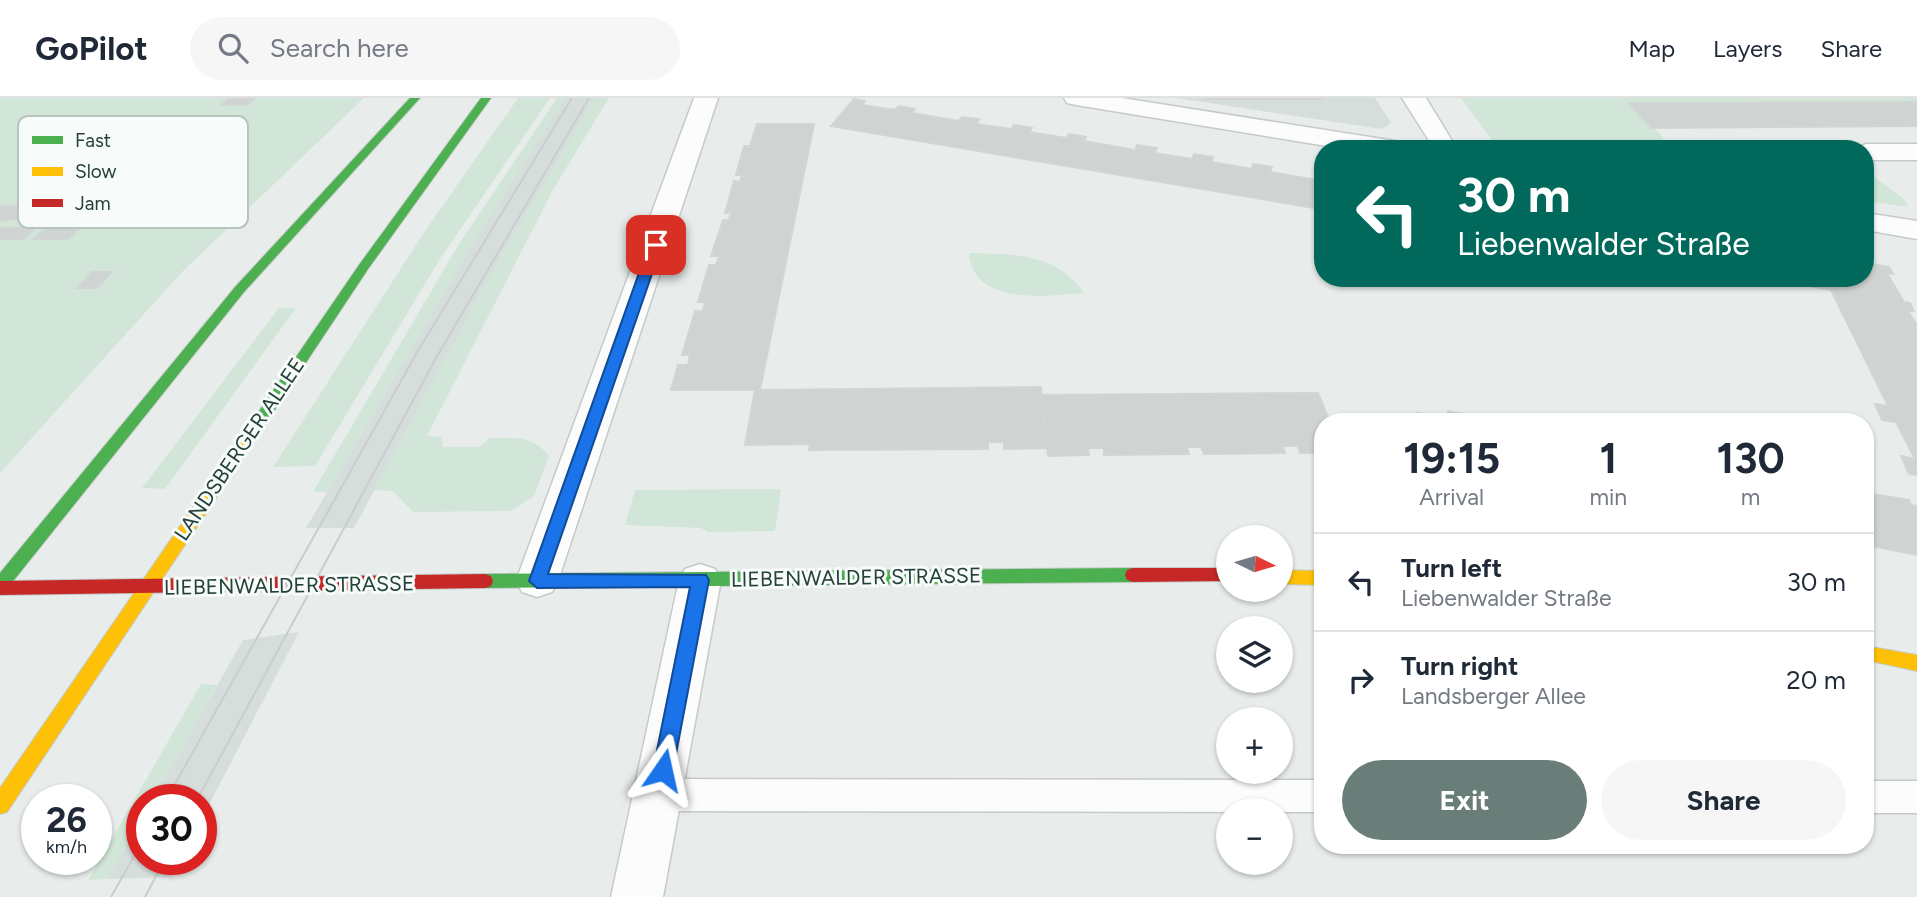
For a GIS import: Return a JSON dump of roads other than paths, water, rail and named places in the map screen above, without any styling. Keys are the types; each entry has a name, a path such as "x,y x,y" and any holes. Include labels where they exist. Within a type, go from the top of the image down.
{"main road":[{"path":"0,586 240,289 415,98"},
{"name":"LANDSBERGER ALLEE","path":"0,805 363,268 485,98"},
{"name":"LIEBENWALDER STRASSE","path":"0,586 1216,575"},
{"path":"1293,577 1314,578"},
{"path":"1874,655 1917,663"}],"street":[{"path":"537,581 706,98"},
{"path":"1076,98 1339,140"},
{"path":"1414,98 1441,140"},
{"path":"1874,152 1917,152"},
{"path":"1874,223 1917,230"},
{"path":"637,897 700,580"}],"lane":[{"path":"658,795 1314,796"},
{"path":"1874,797 1917,797"}],"tram line":[{"path":"175,784 419,349 572,98"},
{"path":"206,784 436,358 589,98"},
{"path":"111,897 126,870"},
{"path":"145,897 157,875"}]}
